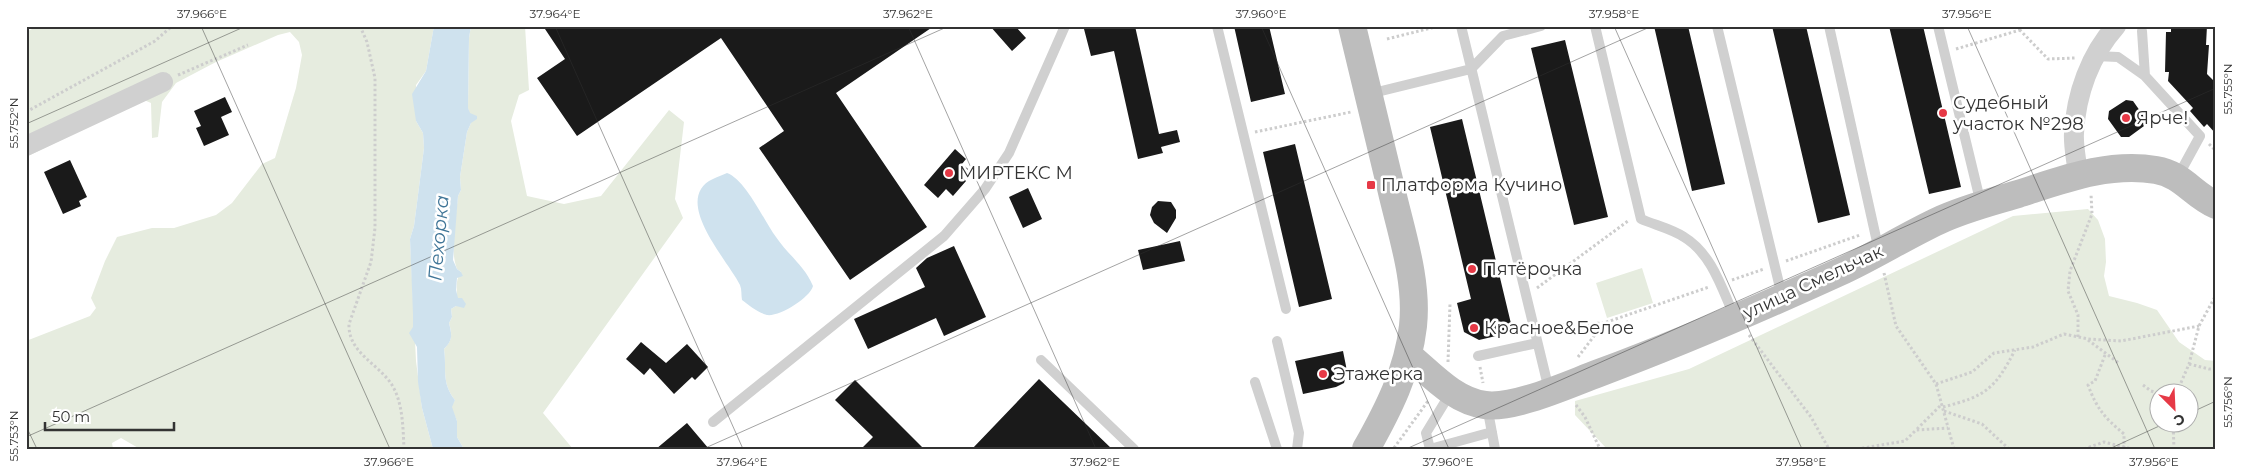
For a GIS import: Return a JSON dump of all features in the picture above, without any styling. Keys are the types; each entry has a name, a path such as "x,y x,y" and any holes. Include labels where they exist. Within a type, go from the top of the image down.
{"street":[{"path":"1352,26 1362,102 1411,276 1413,325 1408,355 1399,385 1366,449"},
{"path":"2082,175 2073,134 2088,56 2100,46 2116,26"},
{"path":"26,146 163,82"},
{"name":"улица Смельчак","path":"1408,355 1442,388 1472,403 1487,406 1514,403 1656,352 1735,319 1782,297 1877,241 1981,205 2082,175 2117,168 2140,168 2169,172 2180,178"},
{"path":"2180,178 2214,206"}],"lane":[{"path":"713,422 944,236 985,189 1009,153 1065,26"},
{"path":"1217,26 1286,309"},
{"path":"1461,26 1534,329 1555,389"},
{"path":"1362,102 1471,69 1503,36 1541,26"},
{"path":"1595,26 1641,219 1683,236 1698,247 1711,265 1735,319"},
{"path":"1717,26 1782,297"},
{"path":"1829,26 1877,241"},
{"path":"1938,26 1981,205"},
{"path":"2142,31 2145,76"},
{"path":"2088,56 2118,57 2145,76 2200,136 2182,169 2180,178"},
{"path":"1277,341 1299,433 1297,449"},
{"path":"1478,356 1538,343"},
{"path":"1041,360 1134,449"},
{"path":"1255,382 1277,449"},
{"path":"1442,388 1426,433 1430,449 1492,432"},
{"path":"1487,406 1495,449"}],"path":[{"path":"26,112 155,41 172,26"},
{"path":"360,26 367,42 376,78 376,228 371,262 349,324 349,330 355,345 367,360 384,374 398,396 404,449"},
{"path":"1387,39 1439,26"},
{"path":"2016,26 2048,59 2088,56"},
{"path":"1945,52 2020,30"},
{"path":"163,82 248,45"},
{"path":"1244,135 1362,102"},
{"path":"2078,337 2078,315 2068,290 2070,271 2092,214 2092,194 2082,175"},
{"path":"1526,295 1640,213"},
{"path":"1534,329 1551,325 1604,323 1775,265 1877,241 1896,326 1936,384 1954,449"},
{"path":"2181,382 2189,364 2199,326 2216,295"},
{"path":"1393,449 1442,388 1450,304"},
{"path":"1735,319 1811,417 1829,449"},
{"path":"1576,360 1604,323"},
{"path":"1936,384 1972,372 1994,353 2033,347 2064,334 2088,339 2121,341 2199,326"},
{"path":"2088,339 2105,355 2120,364"},
{"path":"1858,449 1905,441 1943,407 1970,400 1989,390 2003,374 2015,350"},
{"path":"2105,355 2095,381 2088,384 2096,405 2104,417 2124,434 2124,448"},
{"path":"2189,364 2209,370 2216,369"},
{"path":"2143,385 2150,390"},
{"path":"1555,389 1585,417 1600,449"},
{"path":"1943,407 1982,424 2009,449"},
{"path":"1916,430 1948,428"},
{"path":"2173,432 2174,449"},
{"path":"2084,449 2104,442 2132,449"}],"shaded area":[{"path":"38,26 434,26 426,71 416,85 416,121 423,133 424,148 414,226 410,239 416,361 422,408 433,449 140,449 121,438 112,443 113,449 26,449 26,341 90,316 96,308 91,298 105,261 117,237 152,228 174,228 216,215 232,203 262,164 275,158 296,88 302,55 299,42 290,32 278,35 216,62 176,83 162,102 158,137 152,138 151,103 144,100 26,157 26,32"},
{"path":"471,26 525,26 529,90 519,95 511,121 527,196 564,204 601,196 669,110 684,122 675,199 683,218 543,413 573,449 464,449 457,437 457,421 451,407 455,400 446,381 444,349 451,337 449,323 452,317 451,309 456,306 457,280 461,272 457,269 453,242 458,196 461,190 460,177 467,132 471,123 468,108 469,38"},
{"path":"2088,209 2098,220 2105,239 2106,262 2104,276 2109,296 2157,310 2179,342 2205,360 2216,361 2216,449 1607,449 1575,415 1575,401 1689,369 2013,216"},
{"path":"1642,268 1653,303 1607,318 1596,283"}],"water":[{"name":"Пехорка","path":"434,26 471,26 469,38 468,108 470,113 477,116 477,119 471,123 467,132 460,177 461,190 458,196 453,260 463,276 457,278 456,290 458,298 462,298 466,304 464,308 456,306 451,309 452,317 449,323 451,337 444,349 446,381 455,400 452,407 457,421 457,437 464,449 433,449 422,408 418,382 417,347 409,333 413,327 410,239 414,226 424,148 423,133 416,121 412,94 426,71"},
{"path":"727,173 734,177 748,192 776,237 801,266 813,286 811,291 800,301 779,313 772,315 764,314 742,300 740,285 703,225 698,200 701,189 709,181"}],"building":[{"path":"543,26 934,26 836,93 927,227 850,280 759,148 784,131 721,38 577,136 537,78 565,59"},
{"path":"990,26 1015,26 1026,38 1012,51"},
{"path":"1097,26 1135,26 1159,134 1177,130 1180,142 1161,147 1163,153 1138,159 1114,51 1091,56 1084,29"},
{"path":"1234,26 1269,26 1285,94 1251,102"},
{"path":"1654,26 1688,26 1725,184 1692,191"},
{"path":"1772,26 1806,26 1850,215 1818,223"},
{"path":"1889,26 1923,26 1961,187 1929,194"},
{"path":"2171,26 2207,26 2206,45 2209,45 2207,74 2216,83 2216,134 2207,124 2204,127 2190,111 2193,108 2168,81 2169,72 2165,72 2166,32 2171,32"},
{"path":"1565,40 1608,217 1574,225 1531,48"},
{"path":"225,97 232,112 221,117 229,135 204,146 196,128 201,126 194,111"},
{"path":"2126,100 2133,101 2145,118 2144,126 2129,137 2121,137 2108,119 2109,111"},
{"path":"1462,119 1513,332 1479,340 1464,332 1457,303 1471,299 1430,127"},
{"path":"1295,144 1332,299 1299,307 1263,152"},
{"name":"МИРТЕКС М","path":"955,149 966,159 962,164 968,169 961,176 966,181 953,196 946,189 938,198 924,185"},
{"path":"70,160 87,197 79,201 81,206 63,214 44,172"},
{"path":"1028,188 1042,219 1023,228 1009,197"},
{"path":"1158,201 1171,202 1176,210 1176,218 1167,233 1154,223 1150,215 1152,207"},
{"path":"1180,241 1185,261 1143,270 1138,250"},
{"path":"954,246 986,317 944,336 936,318 868,349 854,319 925,287 916,268 927,258"},
{"path":"641,342 666,363 687,344 708,367 695,380 692,377 674,394 650,368 644,375 626,359"},
{"name":"Этажерка","path":"1343,351 1347,371 1344,383 1336,387 1303,394 1295,361"},
{"path":"1039,379 1112,449 972,449"},
{"path":"855,380 924,449 861,449 873,437 835,400"},
{"path":"687,423 709,449 656,449"}],"place":[{"name":"Судебный участок №298","path":"1943,113"},
{"name":"Ярче!","path":"2126,118"},
{"name":"МИРТЕКС М","path":"949,173"},
{"name":"Платформа Кучино","path":"1371,185"},
{"name":"Пятёрочка","path":"1472,269"},
{"name":"Красное&Белое","path":"1474,328"},
{"name":"Этажерка","path":"1323,374"}]}
